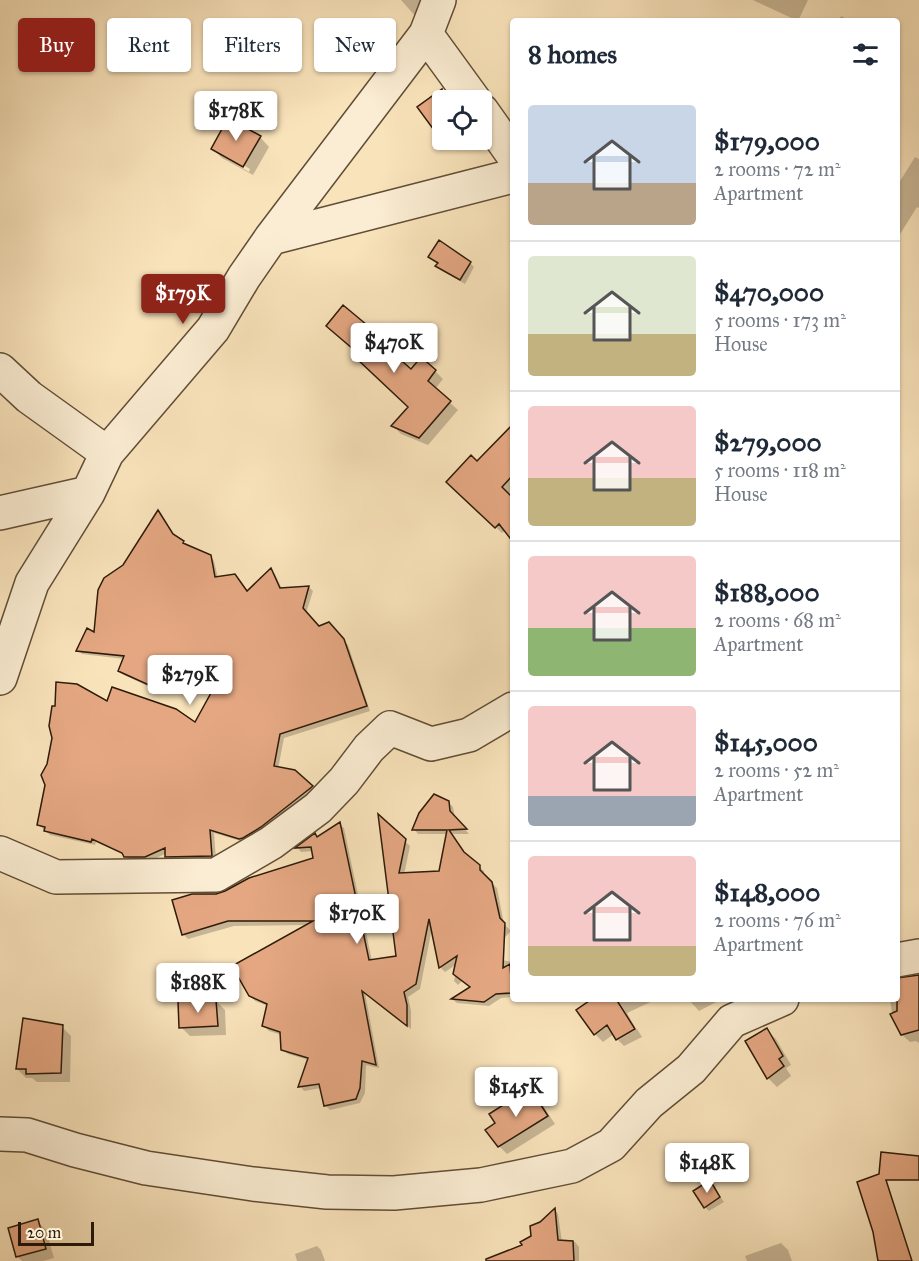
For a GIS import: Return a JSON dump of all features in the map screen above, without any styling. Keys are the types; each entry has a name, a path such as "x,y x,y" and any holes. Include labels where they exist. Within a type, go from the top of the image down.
{"street":[{"path":"0,678 32,584 88,493 107,453 213,329 243,277 271,238 426,34 440,0"},
{"path":"426,34 467,90"},
{"path":"492,125 510,150"},
{"path":"271,238 510,177"},
{"path":"0,370 29,397 107,453"},
{"path":"0,513 88,493"},
{"path":"0,854 56,877 216,875 271,843 318,808 344,781 369,748 390,728 431,744 469,735 510,711"},
{"path":"900,959 919,956"},
{"path":"0,1134 27,1135 146,1168 327,1192 394,1193 481,1185 572,1166 611,1145 650,1103 690,1069 732,1021 773,1002"}],"building":[{"path":"432,96 432,127 417,107"},
{"path":"228,118 261,136 243,167 211,149"},
{"path":"439,240 471,262 460,280 435,266 438,263 428,257"},
{"path":"343,305 379,335 376,338 411,369 421,357 436,370 428,381 451,401 419,438 391,426 408,407 356,358 360,355 326,326"},
{"path":"510,427 510,478 502,487 510,495 510,538 499,524 495,528 446,482 471,455 477,461"},
{"path":"158,510 173,534 184,541 183,543 211,555 215,577 235,574 247,591 271,568 280,588 309,586 303,608 319,626 329,622 344,639 367,706 280,734 274,766 295,770 313,786 261,827 243,838 239,839 210,830 212,856 165,857 165,848 145,857 124,857 122,853 92,839 91,842 44,831 45,827 37,825 45,785 41,775 47,764 52,738 49,726 52,706 55,706 56,682 77,684 107,701 112,687 176,709 195,722 217,682 198,676 183,664 151,686 118,671 124,656 76,651 87,628 94,632 98,590 104,578 123,565"},
{"path":"434,794 449,801 450,811 467,829 449,830 464,852 480,865 480,870 492,882 500,918 505,923 503,968 510,964 510,993 496,994 484,1002 451,999 470,987 453,974 457,956 439,968 429,919 416,984 404,992 407,1005 407,1026 362,991 376,1065 362,1061 360,1088 356,1099 324,1106 319,1084 298,1087 308,1058 281,1050 280,1032 262,1026 267,1004 249,996 232,966 313,921 228,921 182,935 172,900 192,894 216,894 249,878 313,858 311,847 295,848 315,833 317,837 340,822 369,960 396,956 378,814 406,839 399,873 439,871 447,830 412,830 419,813"},
{"path":"919,975 919,1030 901,1035 890,1014 897,1011 897,1002 900,1002 900,978"},
{"path":"216,1000 218,1026 179,1028 178,1001"},
{"path":"588,1002 618,1002 635,1029 616,1040 607,1025 594,1035 576,1010"},
{"path":"23,1018 63,1025 61,1073 26,1074 26,1069 16,1069"},
{"path":"767,1028 783,1056 779,1059 784,1066 767,1079 745,1041"},
{"path":"530,1088 548,1116 498,1147 485,1130 495,1123 489,1114"},
{"path":"881,1152 919,1156 919,1180 886,1180 912,1261 878,1261 873,1232 857,1182 879,1174"},
{"path":"710,1180 720,1197 704,1208 693,1191"},
{"path":"555,1208 558,1240 573,1241 574,1261 486,1261 486,1259 522,1245 520,1242 531,1236 530,1226 540,1222"},
{"path":"38,1219 46,1249 16,1257 8,1228"}]}
